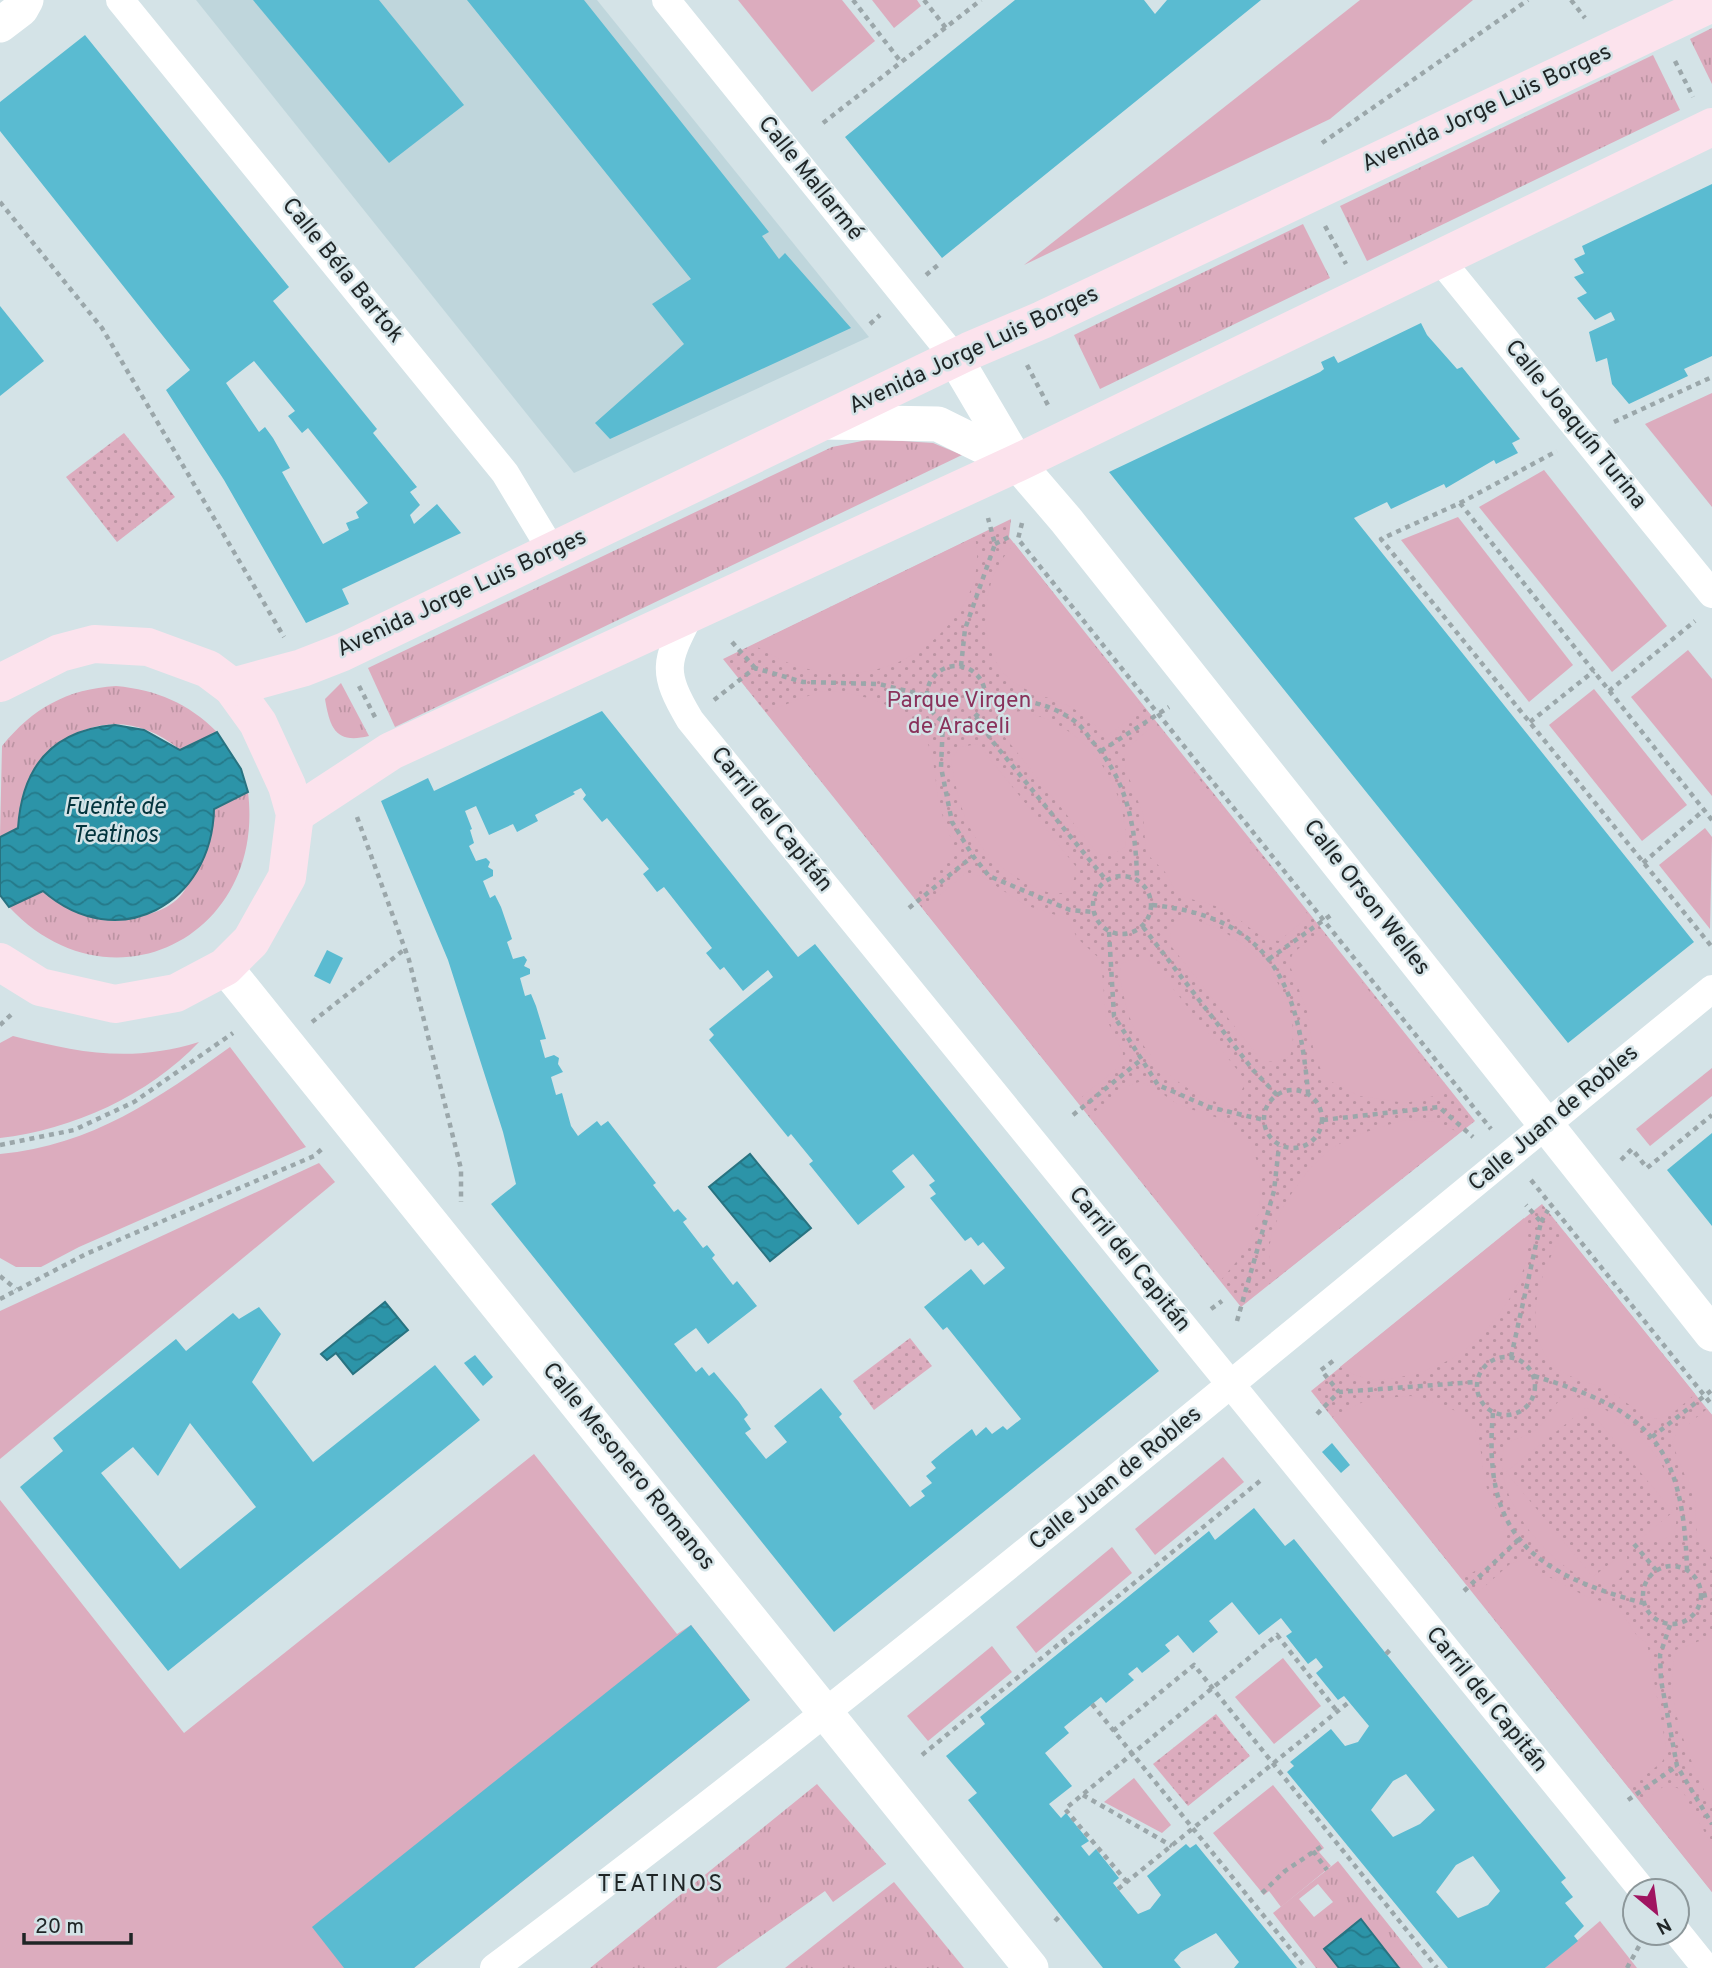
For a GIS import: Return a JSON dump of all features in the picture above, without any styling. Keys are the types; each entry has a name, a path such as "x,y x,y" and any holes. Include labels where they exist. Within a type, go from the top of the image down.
{"main road":[{"name":"Avenida Jorge Luis Borges","path":"232,687 303,668 343,652 955,358 1042,320 1712,3"},
{"path":"295,814 342,780 391,751 1017,463 1438,257 1705,116"},
{"path":"0,683 60,653 94,644 148,647 208,669 232,687 258,723 287,786 295,814 287,877 251,941 225,967 176,993 115,1004 40,987 0,962"}],"street":[{"path":"0,25 21,9 26,0"},
{"name":"Calle Béla Bartok","path":"120,0 505,473 552,551"},
{"name":"Calle Mallarmé","path":"666,0 955,358"},
{"name":"Calle Joaquín Turina","path":"1438,257 1712,594"},
{"name":"Calle Orson Welles","path":"955,358 1017,463 1075,531 1712,1334"},
{"name":"Calle Orson Welles","path":"823,422 938,424 1017,463"},
{"name":"Carril del Capitán","path":"691,611 669,654 670,687 690,720 1632,1877"},
{"name":"Calle Mesonero Romanos","path":"225,967 1031,1968"},
{"name":"Calle Juan de Robles","path":"502,1964 826,1713 1231,1386 1712,989"},
{"path":"1689,1947 1706,1968"}],"path":[{"path":"853,0 901,62"},
{"path":"924,0 946,28"},
{"path":"823,123 981,0"},
{"path":"1571,0 1586,18"},
{"path":"1674,59 1705,116"},
{"path":"0,202 102,328 303,668"},
{"path":"1712,820 1460,503 1381,539 1712,947"},
{"path":"961,666 965,629 995,544 988,517"},
{"path":"995,544 1009,537"},
{"path":"1609,691 1682,631"},
{"path":"732,642 755,668 803,682 879,684 927,696"},
{"path":"343,652 391,751"},
{"path":"961,666 979,676 986,696 976,717 954,725 943,722 933,714 927,696 931,679 940,670 961,666"},
{"path":"732,686 755,668"},
{"path":"1530,722 1594,671"},
{"path":"986,696 1030,701 1073,720 1101,751 1127,796 1137,844 1137,879"},
{"path":"1101,751 1169,707"},
{"path":"976,717 993,742 1106,880"},
{"path":"943,722 941,766 952,822 973,856 989,876 1070,910 1093,912"},
{"path":"342,780 405,949 461,1169 460,1259"},
{"path":"1643,863 1704,810"},
{"path":"909,908 973,856"},
{"path":"1116,876 1137,879 1151,895 1152,905 1143,927 1121,935 1109,932 1099,923 1093,912 1097,889 1106,880 1116,876"},
{"path":"1152,905 1199,912 1234,927 1269,959 1291,995 1304,1050 1308,1093 1321,1110 1323,1121 1313,1142 1291,1149 1279,1146 1269,1139 1264,1120 1268,1103 1277,1094 1297,1090 1308,1093"},
{"path":"1269,959 1331,915"},
{"path":"1143,927 1253,1070 1277,1094"},
{"path":"1109,932 1114,1016 1158,1085 1209,1107 1264,1120"},
{"path":"307,1026 405,949"},
{"path":"0,1145 75,1130 134,1102 216,1048 236,1030"},
{"path":"1073,1115 1142,1059"},
{"path":"1323,1121 1439,1107 1473,1137"},
{"path":"1621,1160 1632,1149 1647,1168 1712,1115"},
{"path":"0,1299 86,1254 314,1156 351,1123"},
{"path":"1237,1321 1274,1191 1279,1146"},
{"path":"1526,1205 1541,1222"},
{"path":"1511,1357 1541,1222 1548,1210"},
{"path":"0,1276 16,1289"},
{"path":"1511,1357 1529,1367 1536,1387 1526,1409 1504,1416 1493,1413 1483,1405 1476,1382 1490,1362 1511,1357"},
{"path":"1333,1362 1321,1370 1339,1392"},
{"path":"1534,1376 1590,1394 1629,1415 1652,1437 1673,1469 1682,1508 1687,1569 1700,1586 1702,1596 1699,1608 1682,1624 1670,1625 1649,1614 1643,1603 1643,1590 1656,1570 1676,1566 1687,1569"},
{"path":"1317,1414 1339,1392 1476,1382"},
{"path":"1652,1437 1712,1390"},
{"path":"1493,1413 1490,1447 1500,1503 1518,1541 1554,1571 1610,1594 1643,1603"},
{"path":"922,1755 1260,1481"},
{"path":"1464,1591 1518,1541"},
{"path":"1634,1544 1656,1570"},
{"path":"1702,1596 1712,1594"},
{"path":"1670,1625 1660,1655 1677,1766 1712,1824"},
{"path":"1127,1882 1065,1809 1277,1635 1337,1711"},
{"path":"1063,1640 1068,1646"},
{"path":"1386,1654 1393,1647"},
{"path":"1113,1731 1194,1665 1437,1968"},
{"path":"1118,1889 1349,1702"},
{"path":"1092,1704 1306,1968"},
{"path":"1628,1800 1677,1766"},
{"path":"1083,1795 1172,1846"},
{"path":"1262,1893 1322,1846"},
{"path":"1313,1851 1327,1870"},
{"path":"1055,1921 1061,1916"},
{"path":"1627,1968 1638,1947"}],"shaded area":[{"path":"196,0 597,0 869,337 574,473"}],"green space":[{"path":"738,0 842,0 875,41 812,92"},
{"path":"872,0 917,0 921,6 894,28"},
{"path":"1360,0 1473,0 1330,119 1024,265"},
{"path":"1712,28 1712,84 1690,39"},
{"path":"1653,55 1680,110 1367,261 1340,206"},
{"path":"1303,224 1330,278 1100,389 1074,335"},
{"path":"1712,393 1712,507 1645,424"},
{"path":"124,433 175,497 117,542 66,477"},
{"path":"872,439 933,443 962,455 395,727 368,668 832,447"},
{"path":"1544,470 1667,626 1612,672 1479,507"},
{"path":"1458,517 1573,665 1529,702 1401,540"},
{"name":"Parque Virgen de Araceli","path":"1011,519 1009,537 1475,1121 1241,1307 723,659"},
{"path":"975,537 976,569 962,608 940,634 904,659 863,672 819,671 791,664 753,645"},
{"path":"1014,543 1144,709 1108,735 1074,709 1015,683 1003,673 995,660 986,631 987,599 996,570"},
{"path":"1688,650 1712,679 1712,796 1631,697"},
{"path":"341,683 369,736 349,738 342,736 332,726 325,699"},
{"path":"116,686 145,691 171,700 195,713 217,732 180,750 153,733 126,725 99,726 75,735 53,750 36,772 24,798 18,828 0,837 2,746 26,721 52,703 82,691"},
{"path":"1594,689 1687,805 1642,841 1549,725"},
{"path":"821,691 866,697 881,703 908,718 927,742 934,765 939,805 955,856 911,893 766,712"},
{"path":"1021,711 1044,718 1065,729 1098,759 1119,799 1126,846 1113,855 1098,854 1004,736 1003,729 1011,713"},
{"path":"1155,724 1309,916 1279,941 1263,936 1221,908 1178,895 1165,872 1146,853 1143,814 1126,770 1124,751"},
{"path":"978,744 1077,868 1071,890 1060,893 1046,892 1031,885 996,862 973,834 959,800 951,760 960,747"},
{"path":"248,792 247,843 232,886 207,921 173,944 134,956 91,955 49,939 9,907 43,891 74,908 113,917 133,917 169,906 182,894 190,880 210,832 214,809"},
{"path":"1705,828 1712,837 1710,929 1659,865"},
{"path":"966,873 981,876 1025,905 1068,919 1077,938 1101,960 1106,1018 1123,1053 1122,1064 1077,1101 923,909"},
{"path":"1187,918 1231,936 1267,968 1281,988 1290,1010 1293,1033 1290,1057 1275,1062 1262,1061 1171,946 1170,933 1176,921"},
{"path":"1321,931 1450,1092 1406,1103 1359,1096 1323,1075 1314,1053 1307,1011 1289,963 1293,953"},
{"path":"1133,959 1146,959 1153,963 1246,1081 1237,1101 1228,1106 1191,1090 1160,1066 1148,1051 1129,1017 1121,984 1121,964"},
{"path":"13,1036 83,1051 128,1054 199,1042 157,1078 108,1107 54,1127 0,1138 0,1043"},
{"path":"230,1047 306,1147 79,1247 41,1267 16,1267 0,1258 0,1154 65,1141 122,1117"},
{"path":"1712,1068 1712,1096 1650,1146 1636,1129"},
{"path":"1139,1082 1180,1105 1230,1124 1243,1134 1252,1148 1260,1181 1258,1216 1247,1246 1221,1280 1089,1116 1127,1086"},
{"path":"1405,1120 1439,1122 1459,1133 1273,1281 1269,1258 1270,1241 1282,1210 1301,1180 1323,1156 1342,1142"},
{"path":"319,1163 335,1182 0,1459 0,1311"},
{"path":"1542,1204 1712,1415 1712,1892 1311,1391"},
{"path":"1524,1218 1528,1237 1526,1259 1519,1280 1494,1321 1460,1353 1435,1367 1394,1378 1364,1378 1340,1367"},
{"path":"1565,1233 1695,1394 1671,1413 1661,1418 1651,1418 1609,1391 1561,1371 1544,1353 1537,1336 1537,1300 1548,1263"},
{"path":"910,1338 932,1366 874,1410 853,1381"},
{"path":"1411,1396 1452,1410 1470,1422 1479,1441 1487,1488 1503,1523 1505,1540 1499,1552 1462,1579 1332,1417 1369,1399"},
{"path":"1573,1396 1614,1415 1633,1430 1664,1468 1673,1489 1677,1512 1674,1535 1651,1543 1639,1540 1673,1512 1587,1407 1506,1472 1593,1577 1627,1550 1622,1575 1607,1584 1584,1578 1559,1562 1534,1537 1514,1507 1503,1475 1505,1444 1537,1429 1560,1401"},
{"path":"1707,1409 1712,1415 1712,1558 1697,1540 1695,1501 1672,1443 1676,1434"},
{"path":"534,1454 677,1634 691,1625 750,1700 414,1968 0,1968 0,1500 184,1733"},
{"path":"1223,1457 1244,1482 1155,1555 1135,1529"},
{"path":"1112,1547 1132,1573 1036,1653 1016,1627"},
{"path":"1528,1561 1538,1571 1583,1595 1618,1607 1637,1636 1647,1643 1667,1752 1662,1762 1629,1788 1475,1595 1510,1564"},
{"path":"1712,1630 1712,1808 1681,1731 1673,1690 1673,1670 1676,1650 1702,1640"},
{"path":"992,1646 1012,1672 928,1741 907,1716"},
{"path":"1283,1658 1321,1706 1274,1744 1235,1697"},
{"path":"1216,1714 1250,1756 1188,1806 1153,1764"},
{"path":"1134,1778 1171,1825 1162,1833 1104,1802"},
{"path":"817,1784 886,1864 833,1902 825,1891 716,1968 590,1968"},
{"path":"1667,1784 1682,1790 1712,1846 1712,1892 1641,1803"},
{"path":"1273,1785 1324,1848 1319,1852 1331,1866 1281,1907 1269,1891 1264,1895 1213,1833"},
{"path":"1338,1861 1423,1968 1399,1968 1361,1919 1324,1949 1339,1968 1316,1968 1273,1913","holes":["1318,1884 1333,1902 1314,1917 1299,1899"]},
{"path":"894,1882 964,1968 785,1968"},
{"path":"1600,1921 1637,1968 1545,1968"}],"water":[{"name":"Fuente de Teatinos","path":"115,725 144,730 180,750 217,732 241,769 248,792 214,809 209,842 197,871 179,894 156,910 130,919 101,919 72,910 43,891 9,907 0,895 0,837 18,828 26,787 34,770 44,756 74,735 93,728"},
{"path":"750,1154 811,1228 770,1261 709,1187"},
{"path":"385,1302 408,1330 353,1374 336,1353 327,1360 321,1354"},
{"path":"1361,1919 1399,1968 1339,1968 1324,1949"}],"building":[{"path":"253,0 379,0 464,105 389,163"},
{"path":"467,0 584,0 769,232 762,236 779,259 785,253 851,328 610,439 595,423 684,344 652,304 691,279"},
{"path":"1015,0 1144,0 1155,14 1167,0 1261,0 942,258 845,137"},
{"path":"85,35 289,287 273,301 377,429 373,433 417,487 410,492 420,505 410,515 414,524 437,504 461,533 342,589 349,604 306,623 224,480 166,390 190,370 0,131 0,102","holes":["254,361 295,411 288,416 302,433 308,428 368,503 356,512 359,518 346,523 349,530 323,544 282,472 290,468 273,438 265,427 259,432 226,383"]},
{"path":"1712,184 1712,356 1684,369 1688,376 1629,404 1612,384 1607,358 1596,362 1589,332 1615,320 1611,312 1595,320 1577,298 1587,293 1574,277 1584,273 1574,259 1585,254 1582,246"},
{"path":"0,306 44,361 0,396"},
{"path":"1421,323 1427,335 1457,369 1462,367 1520,439 1512,443 1518,453 1496,464 1494,460 1446,488 1444,484 1391,509 1387,502 1354,518 1694,942 1568,1043 1109,472 1320,372 1324,369 1321,362 1334,356 1338,363"},
{"path":"602,711 798,957 815,944 1159,1371 834,1632 491,1204 516,1184 503,1132 448,960 381,801 428,778 434,791","holes":["581,788 586,795 583,799 602,822 607,818 649,869 643,874 657,892 664,887 712,948 706,953 720,970 724,967 743,991 768,970 773,977 709,1029 714,1035 709,1040 788,1137 791,1134 813,1161 809,1164 858,1225 905,1187 892,1171 913,1154 935,1181 929,1185 936,1194 930,1198 965,1241 971,1237 978,1246 983,1242 1005,1268 984,1285 971,1269 924,1307 943,1330 947,1327 1021,1419 1007,1430 1003,1426 992,1434 986,1427 976,1436 972,1429 931,1462 936,1468 926,1476 932,1483 921,1491 925,1496 910,1507 839,1417 842,1414 821,1388 774,1426 787,1442 766,1459 745,1433 751,1429 744,1419 748,1415 739,1402 714,1372 709,1376 702,1367 696,1372 674,1344 696,1328 708,1344 757,1306 737,1281 733,1285 712,1258 715,1255 707,1245 703,1248 683,1222 687,1219 678,1209 674,1212 653,1185 656,1183 608,1121 601,1126 597,1121 578,1136 571,1126 562,1093 556,1095 551,1077 563,1072 558,1064 559,1058 554,1055 545,1058 540,1040 546,1039 536,1006 531,994 525,996 520,978 530,974 530,969 524,966 527,960 524,956 513,959 507,942 512,939 501,907 495,895 490,898 483,881 493,876 493,870 488,867 490,862 486,858 476,861 469,846 474,843 465,811 476,806 489,835 513,824 517,832 538,821 535,815 575,794 573,792"]},
{"path":"327,950 343,958 330,984 314,976"},
{"path":"1712,1133 1712,1226 1667,1170"},
{"path":"259,1307 281,1334 252,1382 313,1462 435,1365 480,1420 168,1671 20,1487 63,1451 53,1438 176,1339 186,1351 233,1313 239,1319","holes":["190,1423 256,1507 180,1569 101,1473 133,1447 158,1476"]},
{"path":"475,1355 493,1377 483,1386 464,1363"},
{"path":"1332,1443 1350,1465 1341,1473 1322,1452"},
{"path":"1254,1508 1285,1546 1294,1539 1566,1878 1561,1882 1573,1897 1565,1903 1584,1926 1574,1936 1578,1941 1545,1968 1448,1968 1287,1772 1294,1766 1290,1762 1331,1729 1345,1746 1358,1742 1369,1726 1344,1696 1338,1700 1316,1673 1323,1667 1316,1658 1308,1664 1286,1636 1292,1632 1281,1618 1259,1635 1232,1602 1209,1621 1218,1632 1193,1653 1178,1635 1165,1645 1170,1651 1142,1673 1137,1667 1128,1674 1134,1680 1106,1703 1101,1697 1064,1727 1069,1733 1045,1753 1072,1786 1049,1804 1061,1818 1066,1813 1089,1841 1081,1846 1089,1856 1096,1849 1119,1878 1113,1883 1138,1914 1150,1909 1161,1895 1147,1876 1186,1844 1190,1848 1196,1844 1297,1968 1234,1968 1239,1962 1216,1933 1181,1952 1174,1960 1181,1968 1103,1968 968,1800 977,1793 946,1756 985,1724 980,1717 1209,1531 1215,1540","holes":["1406,1774 1435,1810 1420,1824 1393,1837 1371,1810 1393,1781","1473,1856 1500,1891 1488,1905 1458,1918 1436,1892 1456,1865"]},
{"path":"691,1625 750,1700 414,1968 344,1968 312,1927"}],"district":[{"name":"TEATINOS","path":"661,1885"}]}
